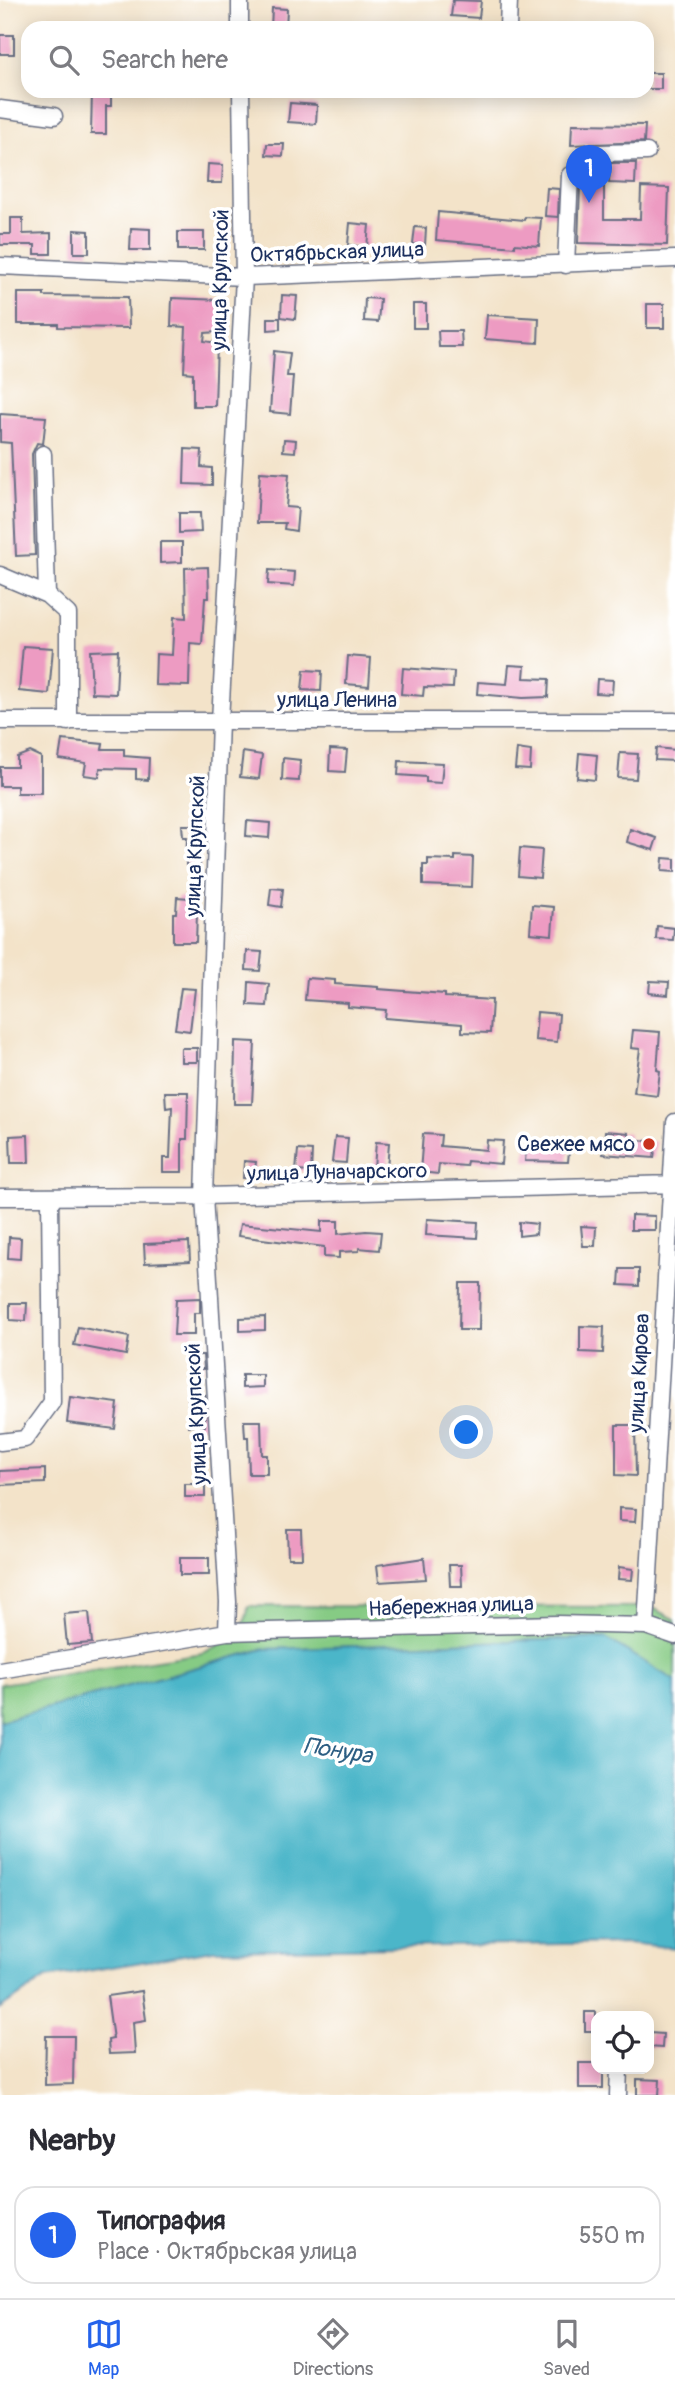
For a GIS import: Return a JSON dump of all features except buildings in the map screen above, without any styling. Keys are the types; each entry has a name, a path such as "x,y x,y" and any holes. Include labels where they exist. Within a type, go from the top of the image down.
{"street":[{"path":"240,0 240,21"},
{"path":"508,21 509,0"},
{"name":"улица Крупской","path":"227,1633 228,1602 204,1196 220,721 244,277 241,98"},
{"path":"0,109 54,116"},
{"path":"566,265 570,175 596,176 597,153 647,152"},
{"name":"Октябрьская улица","path":"0,267 244,277 675,259"},
{"path":"43,454 47,595"},
{"path":"0,575 47,595 68,614 68,722"},
{"name":"улица Ленина","path":"0,721 675,721"},
{"name":"улица Кирова","path":"646,1626 675,1122"},
{"name":"улица Луначарского","path":"0,1197 204,1196 673,1184"},
{"path":"0,1442 25,1440 52,1402 50,1197"},
{"name":"Набережная улица","path":"0,1670 227,1633 557,1624 646,1626 675,1636"},
{"path":"618,2095 619,2074"}],"green space":[{"path":"248,1606 651,1607 675,1619 675,1681 606,1638 264,1649 0,1721 0,1684 203,1653 227,1641 239,1630 247,1615"}],"water":[{"name":"Понура","path":"606,1638 675,1681 675,1948 627,1943 213,1950 46,1978 0,2009 0,1721 264,1649"}],"place":[{"name":"Типография","path":"589,203"},
{"name":"Свежее мясо","path":"649,1144"}]}
